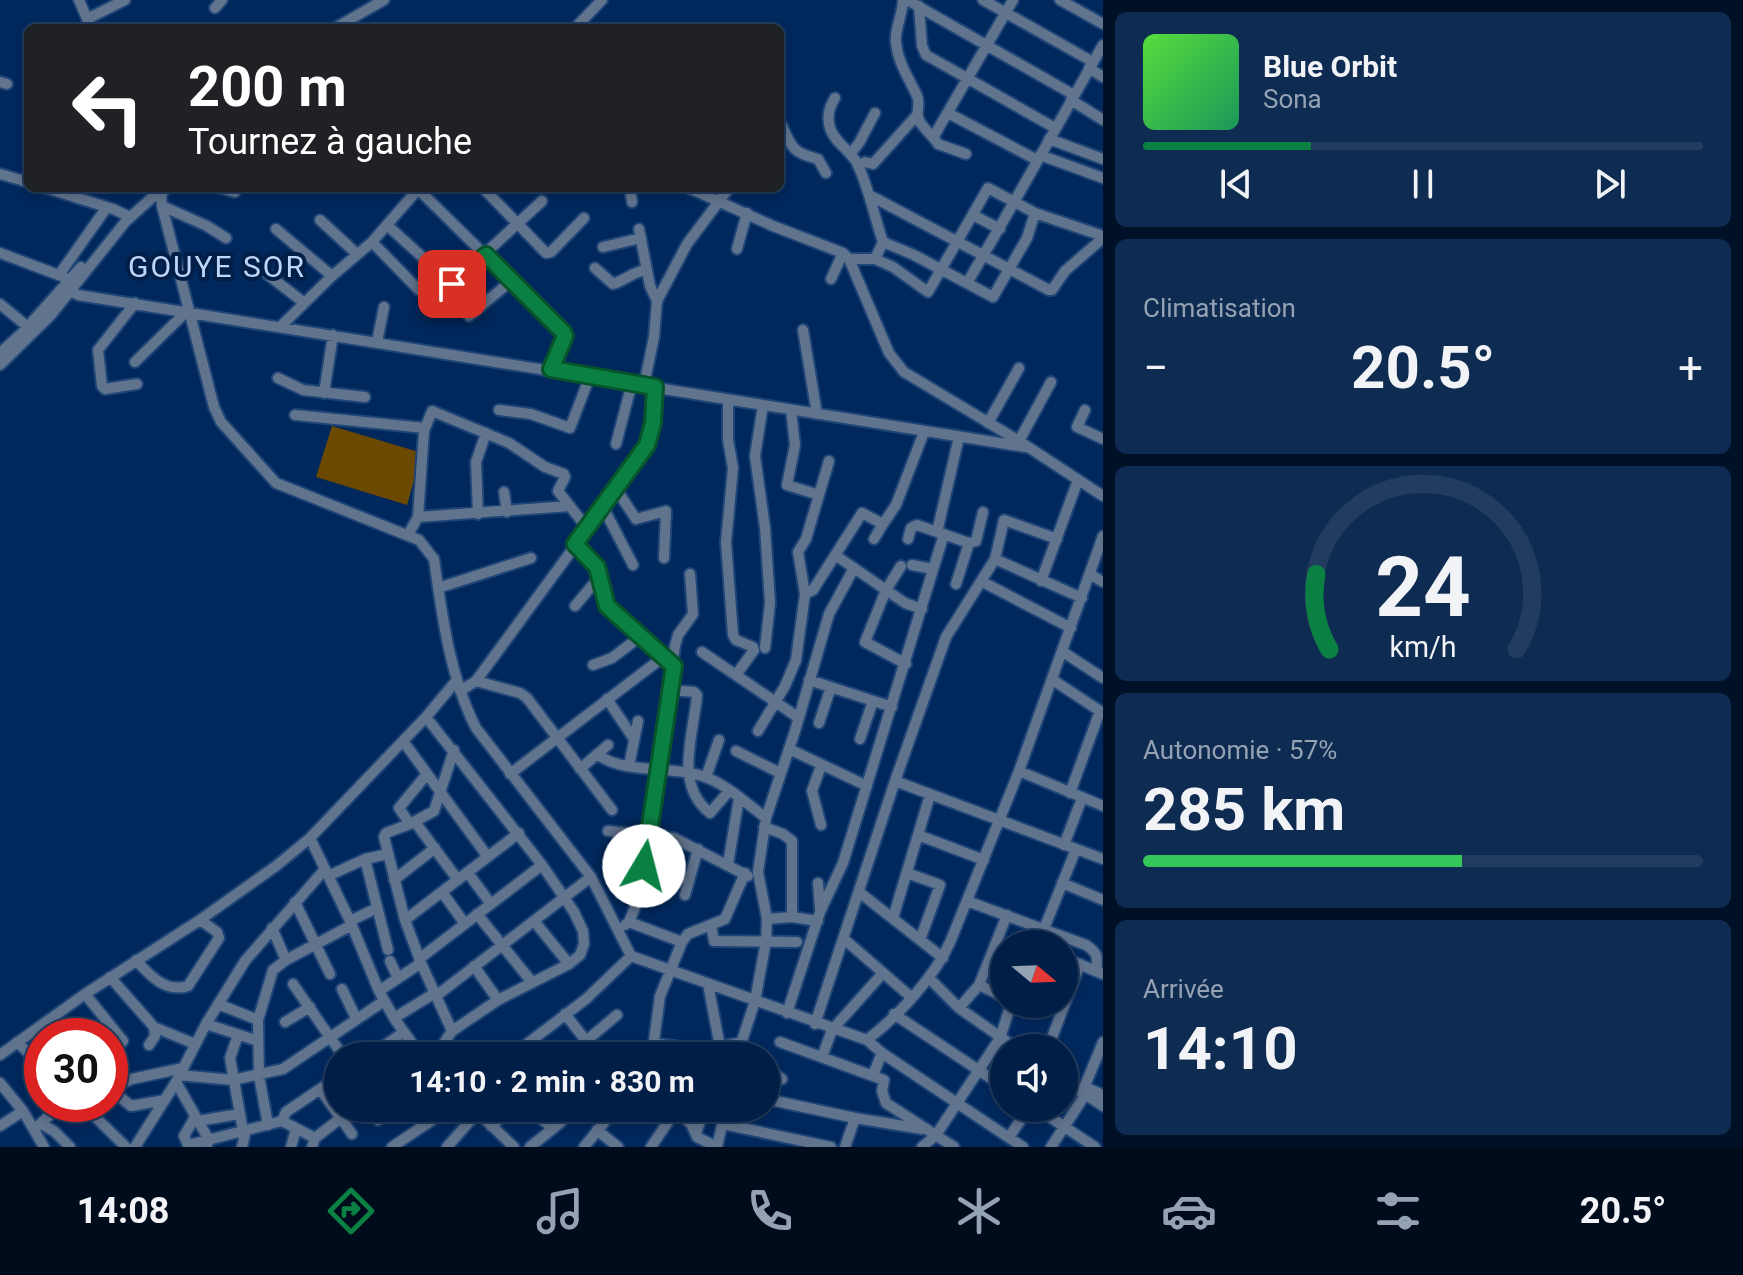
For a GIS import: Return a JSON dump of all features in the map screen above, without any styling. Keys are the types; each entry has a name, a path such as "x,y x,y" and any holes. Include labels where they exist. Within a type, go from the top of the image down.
{"street":[{"path":"79,0 89,23 125,0"},
{"path":"579,24 602,0"},
{"path":"966,154 938,144 920,123 917,115 919,100 903,71 895,42 905,0 987,45 1103,120"},
{"path":"983,0 1091,65 1103,77"},
{"path":"934,136 1013,0"},
{"path":"1060,0 1103,24"},
{"path":"342,24 381,1"},
{"path":"919,6 922,46 926,55 1055,128"},
{"path":"967,283 1015,204 1038,157 1103,45"},
{"path":"835,98 829,110 829,127 851,153 869,195 883,242 875,259"},
{"path":"851,153 875,113"},
{"path":"948,113 1038,157 1103,178"},
{"path":"858,166 865,162 873,164 917,115"},
{"path":"784,130 793,150 818,159 826,173"},
{"path":"1049,139 1103,159"},
{"path":"0,174 24,181"},
{"path":"699,192 846,256 875,259 928,292 958,243 988,188 1035,213 1103,237 1065,271 1052,290 1009,270 958,243 869,195"},
{"path":"59,192 126,215"},
{"path":"281,326 303,302 372,242 415,192"},
{"path":"421,192 565,336 551,369"},
{"path":"487,192 549,254 584,218"},
{"path":"631,192 632,202"},
{"path":"476,681 647,445 653,423 650,386 657,301 687,244 726,192"},
{"path":"0,353 28,327 126,215 157,194"},
{"path":"157,194 226,238"},
{"path":"0,365 66,282 140,207 157,194"},
{"path":"157,194 214,407 221,422 267,475 285,487 408,535 429,549 434,559 458,686 476,728 591,877 631,956 867,1040 1023,1147"},
{"path":"387,225 450,284 486,255 542,201"},
{"path":"66,282 72,257 107,207"},
{"path":"737,249 747,213"},
{"path":"883,242 993,297 1027,238 1035,213"},
{"path":"973,215 1000,229"},
{"path":"320,220 357,254"},
{"path":"276,229 332,276"},
{"path":"603,247 640,234 646,270 657,301"},
{"path":"372,242 419,290"},
{"path":"80,246 91,255"},
{"path":"0,253 66,282 78,295 551,369 924,432 1022,444"},
{"path":"903,275 914,255"},
{"path":"831,279 846,256"},
{"path":"846,256 889,353 904,372 1103,496"},
{"path":"72,257 82,266"},
{"path":"595,268 613,284 625,281 632,273 646,270"},
{"path":"267,274 303,302"},
{"path":"469,316 511,281"},
{"path":"135,303 98,350 97,356 105,389 137,384"},
{"path":"0,304 28,327"},
{"path":"377,342 384,307"},
{"path":"135,362 189,311"},
{"path":"803,330 817,414"},
{"path":"324,393 333,335"},
{"path":"988,423 1019,368"},
{"path":"499,410 535,415 570,428 590,376"},
{"path":"278,378 297,388 365,397"},
{"path":"1022,444 1051,382"},
{"path":"616,444 632,383"},
{"path":"728,400 728,440 733,468 726,542 733,635 754,650 736,675"},
{"path":"763,405 755,456 769,588 765,648"},
{"path":"791,410 795,445 787,485 819,495"},
{"path":"1085,410 1077,427 1103,439"},
{"path":"408,535 418,517 425,428 432,411 486,433 524,452 545,467 564,474 558,491 587,528"},
{"path":"295,415 425,428"},
{"path":"874,539 896,505 924,432"},
{"path":"478,514 476,462 486,433"},
{"path":"787,1013 819,916 843,863 906,664 933,569 959,437"},
{"path":"758,731 777,701 796,660 805,594 798,552 806,539 829,461"},
{"path":"1041,581 1078,480"},
{"path":"616,489 636,519 666,511 664,558"},
{"path":"504,492 507,512"},
{"path":"418,517 570,506"},
{"path":"603,507 633,565"},
{"path":"908,539 911,528 917,525 969,543 976,541 983,512"},
{"path":"805,594 813,590 862,513 883,524"},
{"path":"815,1024 946,637 995,559 1004,520 1057,539"},
{"path":"867,1040 929,978 943,958 1019,771 1103,536"},
{"path":"956,584 969,543"},
{"path":"575,544 597,567 607,606 674,666"},
{"path":"835,555 886,590 922,609"},
{"path":"438,588 531,558"},
{"path":"995,559 1082,598"},
{"path":"906,664 865,642 886,590 906,566 933,569"},
{"path":"740,1042 755,1001 766,941 767,919 758,865 765,822 829,614 854,568"},
{"path":"618,931 629,922 640,895 678,635 693,614 690,574"},
{"path":"1090,574 1103,582"},
{"path":"575,606 601,575"},
{"path":"981,581 1071,628"},
{"path":"593,665 612,658 641,636"},
{"path":"702,652 799,718"},
{"path":"1063,652 1103,678"},
{"path":"510,774 662,658"},
{"path":"809,680 892,707"},
{"path":"1053,680 1100,711"},
{"path":"0,1055 276,866 310,838 458,686 476,681 520,693 612,810"},
{"path":"819,723 831,687"},
{"path":"670,690 694,692 697,695 687,772 695,796 707,812 712,812 729,791"},
{"path":"1070,793 1103,697"},
{"path":"607,699 634,739"},
{"path":"860,739 873,701"},
{"path":"426,717 542,865 583,931 584,944 580,955 569,964 498,1000 452,1031 445,1042"},
{"path":"629,766 638,721"},
{"path":"706,777 719,740"},
{"path":"403,741 488,857"},
{"path":"580,769 608,745"},
{"path":"789,749 867,786"},
{"path":"452,1031 405,920 384,837 386,833 434,811 454,750"},
{"path":"736,751 780,773"},
{"path":"597,754 610,764 658,768 706,777 739,798 792,841 792,917"},
{"path":"821,766 812,791 821,825"},
{"path":"1019,771 1103,806"},
{"path":"427,774 399,808 435,848 458,880"},
{"path":"895,781 1103,859"},
{"path":"893,918 930,795"},
{"path":"728,864 739,798"},
{"path":"1064,845 1082,798"},
{"path":"608,831 674,838 745,873 759,885"},
{"path":"405,920 519,833"},
{"path":"918,835 984,860"},
{"path":"310,838 351,923 379,991 411,1042"},
{"path":"394,880 435,848"},
{"path":"685,895 698,849"},
{"path":"1044,929 1076,849"},
{"path":"135,1147 218,1004 245,961 272,928 326,872 388,854"},
{"path":"365,859 389,955 398,978"},
{"path":"379,991 542,865"},
{"path":"468,873 491,904"},
{"path":"653,1042 660,996 682,942 688,934 728,915 745,873"},
{"path":"907,873 940,885 920,940"},
{"path":"673,875 689,880"},
{"path":"394,1018 419,1010 591,877"},
{"path":"818,883 819,916"},
{"path":"1062,883 1103,900"},
{"path":"442,892 465,924"},
{"path":"859,892 943,958"},
{"path":"967,901 1095,951 1100,972 1080,964 1053,1034"},
{"path":"295,902 330,974"},
{"path":"268,1125 259,1076 258,1020 273,970 377,908"},
{"path":"477,914 531,981"},
{"path":"959,1008 979,985 1007,915"},
{"path":"767,919 819,916"},
{"path":"136,960 153,978 172,988 188,986 219,938 217,932 200,920"},
{"path":"534,921 569,964"},
{"path":"629,922 682,942"},
{"path":"711,925 713,941 797,942"},
{"path":"272,928 286,960"},
{"path":"844,939 911,997"},
{"path":"532,1041 586,999 631,956"},
{"path":"474,966 498,1000"},
{"path":"822,1057 832,1030 883,973"},
{"path":"110,977 154,1027 195,1044"},
{"path":"929,978 959,1008 995,1034"},
{"path":"293,984 333,1042"},
{"path":"708,984 719,1042"},
{"path":"979,985 990,990"},
{"path":"342,989 356,1018"},
{"path":"85,994 104,1018"},
{"path":"128,1081 179,1075 233,1080 283,1069 384,1001"},
{"path":"218,1004 258,1020"},
{"path":"285,1022 310,1007"},
{"path":"565,1014 586,1041 617,1015"},
{"path":"894,1014 990,1078"},
{"path":"206,1024 258,1041"},
{"path":"149,1045 155,1036 154,1027"},
{"path":"389,1042 404,1032"},
{"path":"238,1035 230,1058 244,1131 242,1147"},
{"path":"17,1042 24,1049"},
{"path":"780,1042 884,1080 882,1091 886,1103 951,1146"},
{"path":"1051,1147 1084,1091 1103,1042"},
{"path":"873,1075 882,1053"},
{"path":"922,1147 957,1103 990,1053"},
{"path":"179,1075 208,1143"},
{"path":"0,1083 37,1126 44,1147"},
{"path":"282,1121 286,1112 324,1086"},
{"path":"1078,1088 1103,1106"},
{"path":"320,1089 324,1095"},
{"path":"1084,1091 1103,1095"},
{"path":"128,1104 131,1106 165,1100"},
{"path":"780,1102 932,1132"},
{"path":"0,1126 23,1111"},
{"path":"239,1114 197,1119 184,1136 188,1145 208,1143 282,1121 313,1143 337,1122"},
{"path":"845,1147 855,1118"},
{"path":"37,1126 42,1122"},
{"path":"100,1122 126,1147"},
{"path":"344,1122 352,1134"},
{"path":"392,1147 430,1122"},
{"path":"449,1146 466,1122"},
{"path":"487,1122 509,1145"},
{"path":"491,1126 496,1122"},
{"path":"530,1147 557,1125 552,1122"},
{"path":"584,1147 604,1122"},
{"path":"654,1146 668,1122"},
{"path":"689,1122 697,1137 713,1146 723,1124 831,1147"},
{"path":"696,1133 700,1122"},
{"path":"1009,1137 1019,1122"},
{"path":"1057,1122 1095,1147"},
{"path":"37,1126 54,1131 70,1147"},
{"path":"291,1147 296,1129"},
{"path":"597,1130 618,1147"}],"shaded area":[{"path":"332,426 422,453 407,505 316,477"}],"district":[{"name":"GOUYE SOR","path":"217,267"}],"route":[{"path":"452,284 486,255 563,332 565,336 551,369 655,387 653,423 647,445 575,544 597,567 607,606 674,666 644,866"}]}
